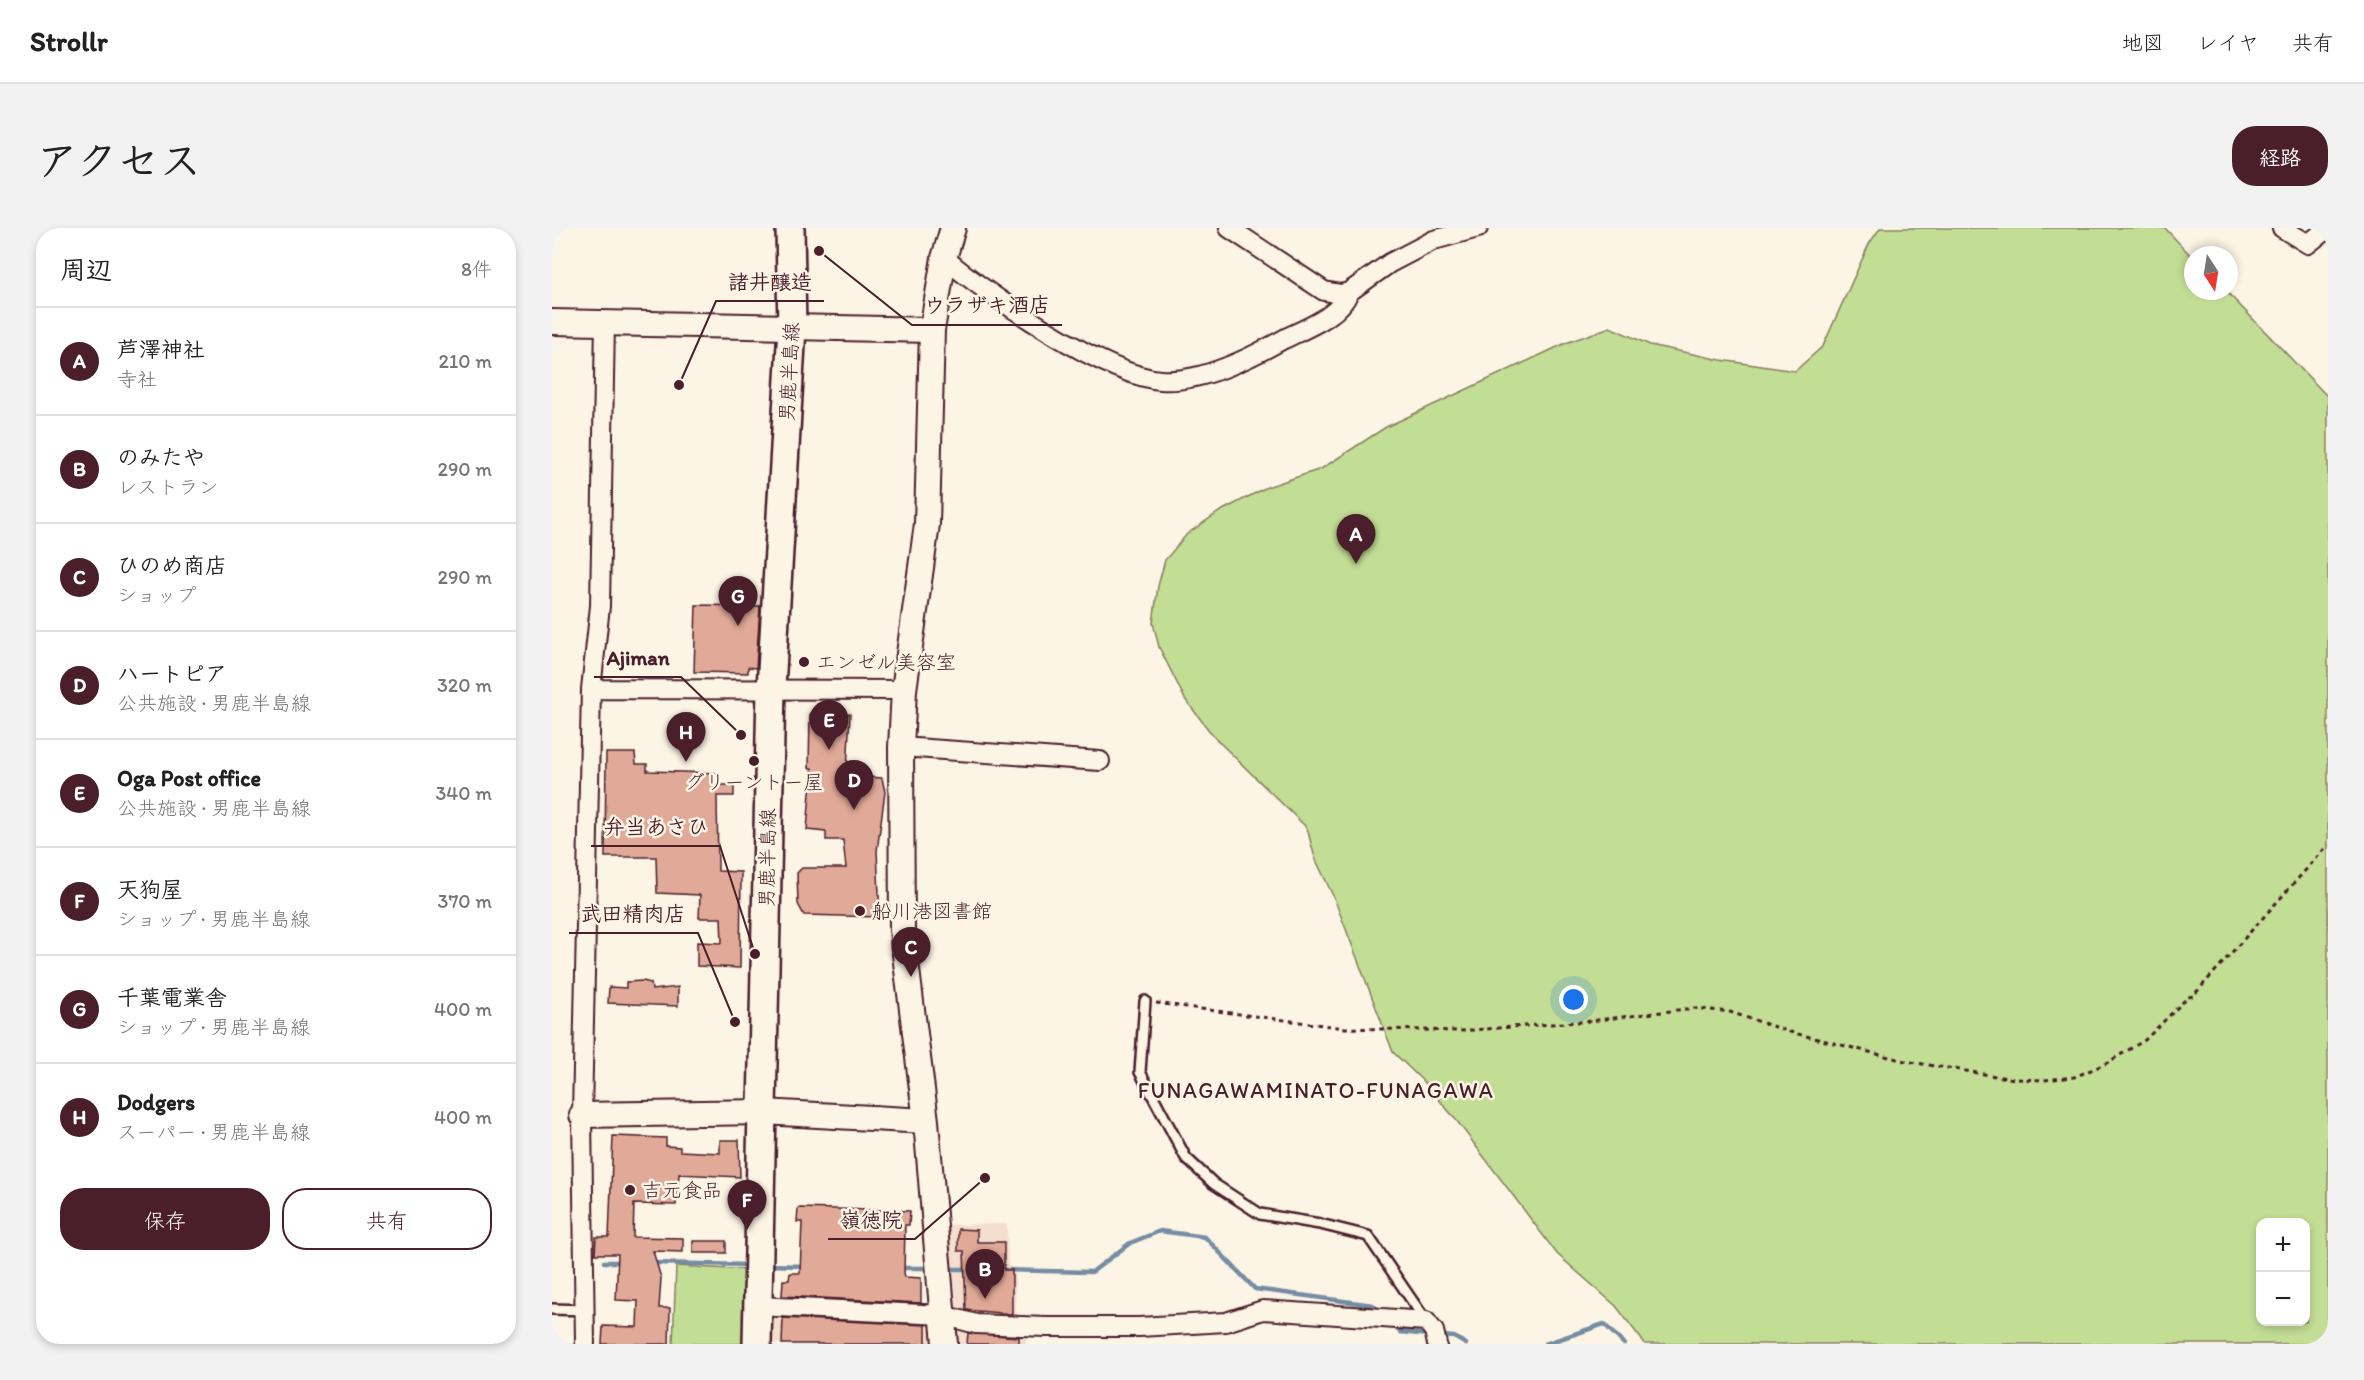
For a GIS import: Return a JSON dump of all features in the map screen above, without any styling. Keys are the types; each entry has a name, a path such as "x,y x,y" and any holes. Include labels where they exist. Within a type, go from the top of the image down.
{"main road":[{"name":"男鹿半島線","path":"757,1344 771,688 792,327 790,228"}],"street":[{"path":"945,1344 926,1121 902,930 902,747 904,690 927,524 932,330 944,258 953,228"},
{"path":"1229,228 1324,291 1341,294 1349,292 1390,263 1434,240 1478,228"},
{"path":"2282,228 2308,244 2328,228"},
{"path":"944,258 975,284 1068,342 1133,375 1162,380 1213,373 1247,359 1339,308 1349,292"},
{"path":"552,322 932,330"},
{"path":"585,1344 582,1115 591,689 600,606 605,322"},
{"path":"591,689 904,690"},
{"path":"902,747 1100,760"},
{"path":"582,1115 763,1112 926,1121"},
{"path":"758,1306 943,1315 976,1324 1046,1327 1139,1327 1226,1322 1263,1310 1426,1321 1434,1331 1437,1344"}],"lane":[{"path":"1145,1001 1140,1072 1186,1158 1214,1184 1260,1214 1320,1224 1368,1236 1426,1321"},
{"path":"552,1309 586,1310"}],"path":[{"path":"1145,1001 1345,1028 1460,1031 1590,1021 1694,1008 1730,1012 1790,1032 1905,1061 2014,1079 2044,1080 2074,1077 2105,1064 2145,1040 2188,997 2193,996 2328,845"}],"shaded area":[{"path":"1007,1224 1008,1265 1015,1270 1016,1319 1025,1326 1026,1344 757,1344 758,1306 943,1315 936,1225"}],"green space":[{"path":"1880,228 2165,228 2184,248 2184,300 2235,300 2328,397 2328,1344 1645,1344 1616,1306 1557,1254 1457,1121 1425,1083 1393,1052 1334,898 1315,858 1307,828 1214,737 1185,699 1159,647 1153,623 1158,586 1165,560 1187,534 1219,512 1267,487 1321,469 1386,427 1566,343 1610,327 1650,345 1721,360 1795,371 1823,346 1869,244"},
{"path":"676,1266 750,1270 749,1344 673,1344"}],"building":[{"path":"696,605 760,606 756,668 748,667 748,673 694,672"},
{"path":"810,713 850,714 846,790 866,777 882,778 885,792 877,851 880,917 804,915 798,904 797,873 802,868 846,868 843,840 826,840 826,832 807,830 812,768 809,768"},
{"path":"606,753 635,753 636,764 647,764 647,771 717,773 719,785 734,785 734,796 717,796 718,871 741,872 740,968 697,966 697,942 722,943 721,918 699,918 700,895 657,893 656,857 605,857"},
{"path":"626,982 651,983 652,990 678,987 678,1006 608,1003 609,987 626,988"},
{"path":"613,1136 666,1138 666,1146 680,1147 680,1151 720,1153 720,1140 739,1140 740,1177 679,1174 676,1205 634,1204 633,1237 683,1238 683,1252 653,1251 661,1278 659,1308 670,1308 669,1344 602,1344 603,1326 637,1327 638,1301 616,1300 618,1254 595,1254 596,1237 609,1237"},
{"path":"798,1208 910,1211 909,1225 905,1225 904,1273 905,1277 921,1278 921,1303 782,1296 783,1280 789,1280 790,1273 800,1273 802,1222 797,1222"},
{"path":"958,1229 977,1230 977,1242 1004,1242 1004,1270 1012,1270 1012,1314 966,1310 964,1251 958,1251"},
{"path":"693,1241 726,1241 726,1253 693,1253"},
{"path":"783,1318 926,1325 926,1344 782,1344"},
{"path":"968,1333 1019,1337 1019,1344 967,1344"}],"waterway":[{"path":"1000,1270 1092,1272 1130,1243 1160,1231 1205,1237 1255,1289 1373,1305 1380,1312"},
{"path":"604,1262 623,1262"},
{"path":"652,1263 749,1265"},
{"path":"766,1265 806,1266"},
{"path":"898,1268 932,1268"},
{"path":"946,1269 971,1269"},
{"path":"1392,1324 1400,1332 1429,1335"},
{"path":"1545,1344 1604,1324 1624,1344"},
{"path":"1440,1336 1454,1337 1466,1344"}],"place":[{"name":"ウラザキ酒店","path":"819,251"},
{"name":"諸井醸造","path":"679,385"},
{"name":"芦澤神社","path":"1356,564"},
{"name":"千葉電業舎","path":"738,626"},
{"name":"エンゼル美容室","path":"804,662"},
{"name":"Ajiman","path":"741,735"},
{"name":"Oga Post office","path":"829,750"},
{"name":"グリーントー屋","path":"754,761"},
{"name":"Dodgers","path":"686,762"},
{"name":"ハートピア","path":"854,810"},
{"name":"船川港図書館","path":"860,911"},
{"name":"弁当あさひ","path":"755,954"},
{"name":"ひのめ商店","path":"911,977"},
{"name":"武田精肉店","path":"735,1022"},
{"name":"嶺徳院","path":"985,1178"},
{"name":"吉元食品","path":"630,1190"},
{"name":"天狗屋","path":"747,1230"},
{"name":"のみたや","path":"985,1299"}],"district":[{"name":"FUNAGAWAMINATO-FUNAGAWA","path":"1316,1090"}]}
